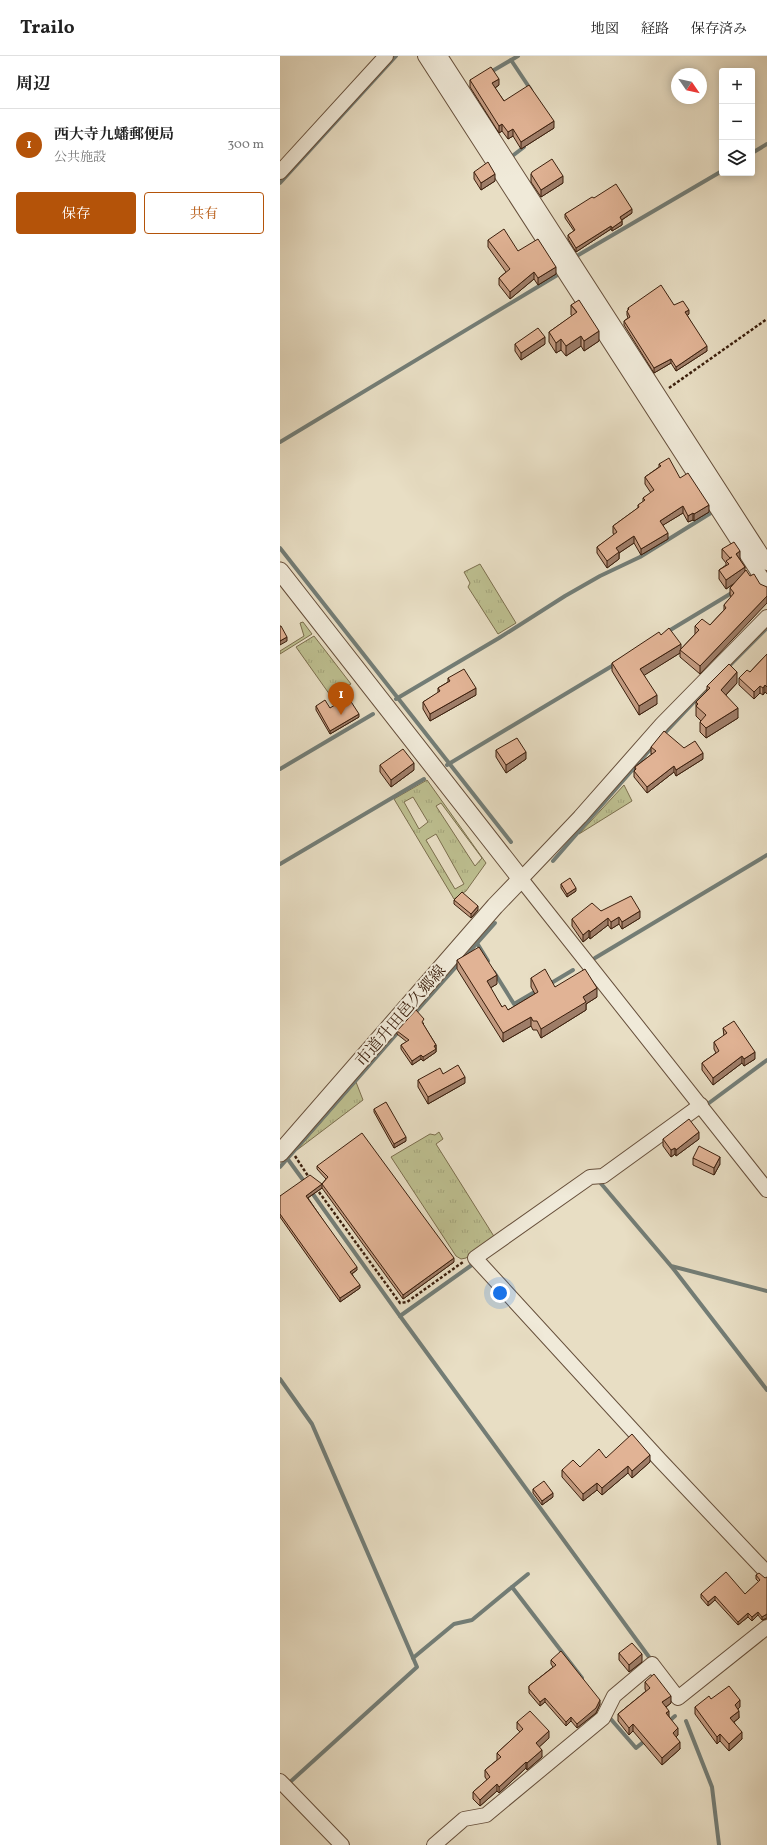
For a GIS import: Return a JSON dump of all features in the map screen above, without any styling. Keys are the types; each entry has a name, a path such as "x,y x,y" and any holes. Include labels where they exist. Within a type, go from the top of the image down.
{"street":[{"path":"280,172 386,56"},
{"path":"424,56 767,586"},
{"path":"440,56 767,563"},
{"path":"280,571 767,1190"},
{"path":"521,879 580,817 662,724 767,617"},
{"name":"市道升田邑久郷線","path":"285,1148 490,912 521,879"},
{"path":"701,1105 602,1176 590,1177 477,1260 660,1460 767,1573"},
{"path":"434,1845 464,1819 486,1815 603,1718 614,1696 652,1664 678,1698 767,1628"},
{"path":"280,1781 342,1845"}],"path":[{"path":"659,395 767,319"},
{"path":"285,1148 400,1303 407,1302 462,1263 477,1260"}],"green space":[{"path":"480,564 516,623 498,634 468,587 470,583 464,572"},
{"path":"303,622 312,634 280,654 280,651 304,636 300,623"},
{"path":"314,636 351,684 330,695 296,647"},
{"path":"427,780 486,863 466,891 454,899 394,799","holes":["413,797 428,822 419,829 404,802","441,803 482,858 475,866 436,806","436,834 464,884 455,889 426,840"]},
{"path":"624,785 632,801 579,834"},
{"path":"356,1082 363,1100 297,1150"},
{"path":"439,1132 443,1139 436,1144 495,1238 466,1258 461,1259 456,1256 391,1157 430,1134 435,1135"}],"building":[{"path":"491,67 499,79 492,83 504,101 529,85 554,121 521,142 513,129 508,132 502,124 499,126 470,80"},
{"path":"552,159 563,176 541,190 531,174"},
{"path":"488,162 495,174 481,183 474,172"},
{"path":"616,184 632,209 620,217 622,221 612,228 611,226 576,248 568,235 575,230 565,214"},
{"path":"504,229 518,251 538,239 556,267 538,278 534,272 510,292 499,278 510,269 488,240"},
{"path":"661,285 674,305 683,301 689,310 685,312 707,346 676,367 671,359 654,368 624,321 630,317 627,311 629,309 628,308"},
{"path":"579,300 599,331 584,341 581,336 566,346 561,339 556,343 549,332 577,312 571,305"},
{"path":"538,328 545,337 521,353 515,344"},
{"path":"669,458 680,478 688,473 709,505 688,516 683,506 660,521 668,533 641,549 634,536 616,548 619,552 607,561 597,547 617,532 613,526 639,507 638,505 645,500 643,498 654,490 645,477 661,466 659,464"},
{"path":"734,542 740,551 736,554 745,567 726,580 719,570 729,564 726,561 732,557 730,558 722,549"},
{"path":"746,570 750,576 754,574 760,584 767,587 767,596 700,666 680,650 699,630 695,626 702,619 710,625 726,608 724,605 734,593 730,588"},
{"path":"280,626 287,637 280,641"},
{"path":"669,628 681,644 640,669 657,695 639,706 612,663 659,632 661,635"},
{"path":"767,654 767,687 765,685 763,688 760,686 754,692 739,678 747,670 750,672"},
{"path":"729,664 737,672 721,690 738,708 706,728 700,722 706,715 696,706 698,704 696,702 710,688 707,686"},
{"path":"464,669 476,688 430,714 423,702 440,691 438,688 450,681 448,678"},
{"path":"348,697 359,714 330,731 316,706 325,700 330,708"},
{"path":"664,731 684,748 695,741 703,753 676,770 674,766 647,787 634,771 636,769 635,767 656,751 651,747"},
{"path":"517,738 526,752 506,765 496,750"},
{"path":"403,749 414,763 391,780 380,765"},
{"path":"570,878 576,888 567,894 561,884"},
{"path":"462,892 478,906 471,914 454,900"},
{"path":"631,896 640,911 622,922 619,917 611,922 608,918 590,932 589,930 583,935 572,919 592,903 601,911"},
{"path":"479,947 497,975 487,981 502,1007 505,1005 508,1010 538,992 531,978 545,969 555,987 585,969 597,988 583,997 586,1002 541,1029 537,1021 533,1021 531,1017 503,1033 457,960"},
{"path":"416,1010 424,1019 422,1022 436,1045 434,1046 436,1049 423,1057 421,1055 412,1061 401,1045 409,1040 397,1031"},
{"path":"734,1021 755,1052 744,1059 742,1056 713,1078 702,1063 719,1051 714,1042 727,1033 723,1028"},
{"path":"458,1065 465,1077 428,1097 418,1080 440,1068 443,1074"},
{"path":"386,1102 406,1137 394,1144 374,1109"},
{"path":"689,1119 699,1132 676,1150 675,1148 671,1150 663,1139"},
{"path":"362,1133 454,1258 403,1295 322,1184 328,1177 317,1166"},
{"path":"699,1146 720,1157 714,1168 693,1158"},
{"path":"310,1175 322,1184 306,1196 357,1267 350,1272 360,1285 340,1298 280,1214 280,1196"},
{"path":"632,1434 650,1455 632,1471 628,1466 602,1488 597,1483 583,1494 562,1470 573,1460 580,1467 599,1449 606,1458"},
{"path":"544,1481 553,1493 542,1501 533,1489"},
{"path":"726,1572 745,1594 760,1580 756,1575 759,1573 765,1578 767,1577 767,1614 762,1617 758,1612 752,1617 748,1613 738,1622 715,1596 708,1602 701,1594"},
{"path":"632,1643 642,1654 629,1665 619,1653"},
{"path":"561,1651 600,1700 596,1708 577,1724 571,1717 566,1722 545,1698 540,1702 529,1689 529,1686 556,1665 551,1660"},
{"path":"654,1674 671,1696 662,1702 669,1711 666,1713 678,1728 673,1733 680,1742 662,1758 633,1724 629,1728 618,1714 650,1688 645,1682"},
{"path":"729,1686 740,1700 735,1705 739,1711 730,1718 742,1732 729,1744 720,1734 717,1737 695,1707 709,1696 711,1699"},
{"path":"530,1711 549,1731 536,1743 542,1750 527,1763 526,1762 499,1787 497,1784 480,1800 473,1792 490,1777 485,1770 501,1757 497,1753 523,1729 517,1722"}],"waterway":[{"path":"280,183 396,56"},
{"path":"489,73 518,56"},
{"path":"511,60 531,90"},
{"path":"755,151 767,144"},
{"path":"511,157 524,147"},
{"path":"575,257 719,173"},
{"path":"280,442 559,274"},
{"path":"396,699 499,638 565,596 600,576 640,557 714,511"},
{"path":"280,548 511,842"},
{"path":"667,632 735,591"},
{"path":"726,669 767,628"},
{"path":"447,765 617,663"},
{"path":"663,735 710,685"},
{"path":"280,769 373,714"},
{"path":"553,861 654,745"},
{"path":"280,864 424,779"},
{"path":"595,958 767,855"},
{"path":"414,1014 495,923"},
{"path":"477,943 488,961"},
{"path":"548,985 573,970"},
{"path":"494,972 514,1004 538,990"},
{"path":"280,1167 400,1030"},
{"path":"709,1103 767,1060"},
{"path":"284,1154 306,1184"},
{"path":"598,1180 671,1266 767,1291"},
{"path":"310,1190 649,1657"},
{"path":"400,1316 476,1262"},
{"path":"672,1267 767,1390"},
{"path":"280,1379 312,1424 417,1667 289,1783"},
{"path":"512,1587 528,1574"},
{"path":"413,1658 454,1624 472,1620 512,1587 582,1678"},
{"path":"668,1722 675,1716"},
{"path":"609,1717 636,1748 647,1739"},
{"path":"686,1721 712,1787 719,1845"}],"place":[{"name":"西大寺九蟠郵便局","path":"341,715"}]}
